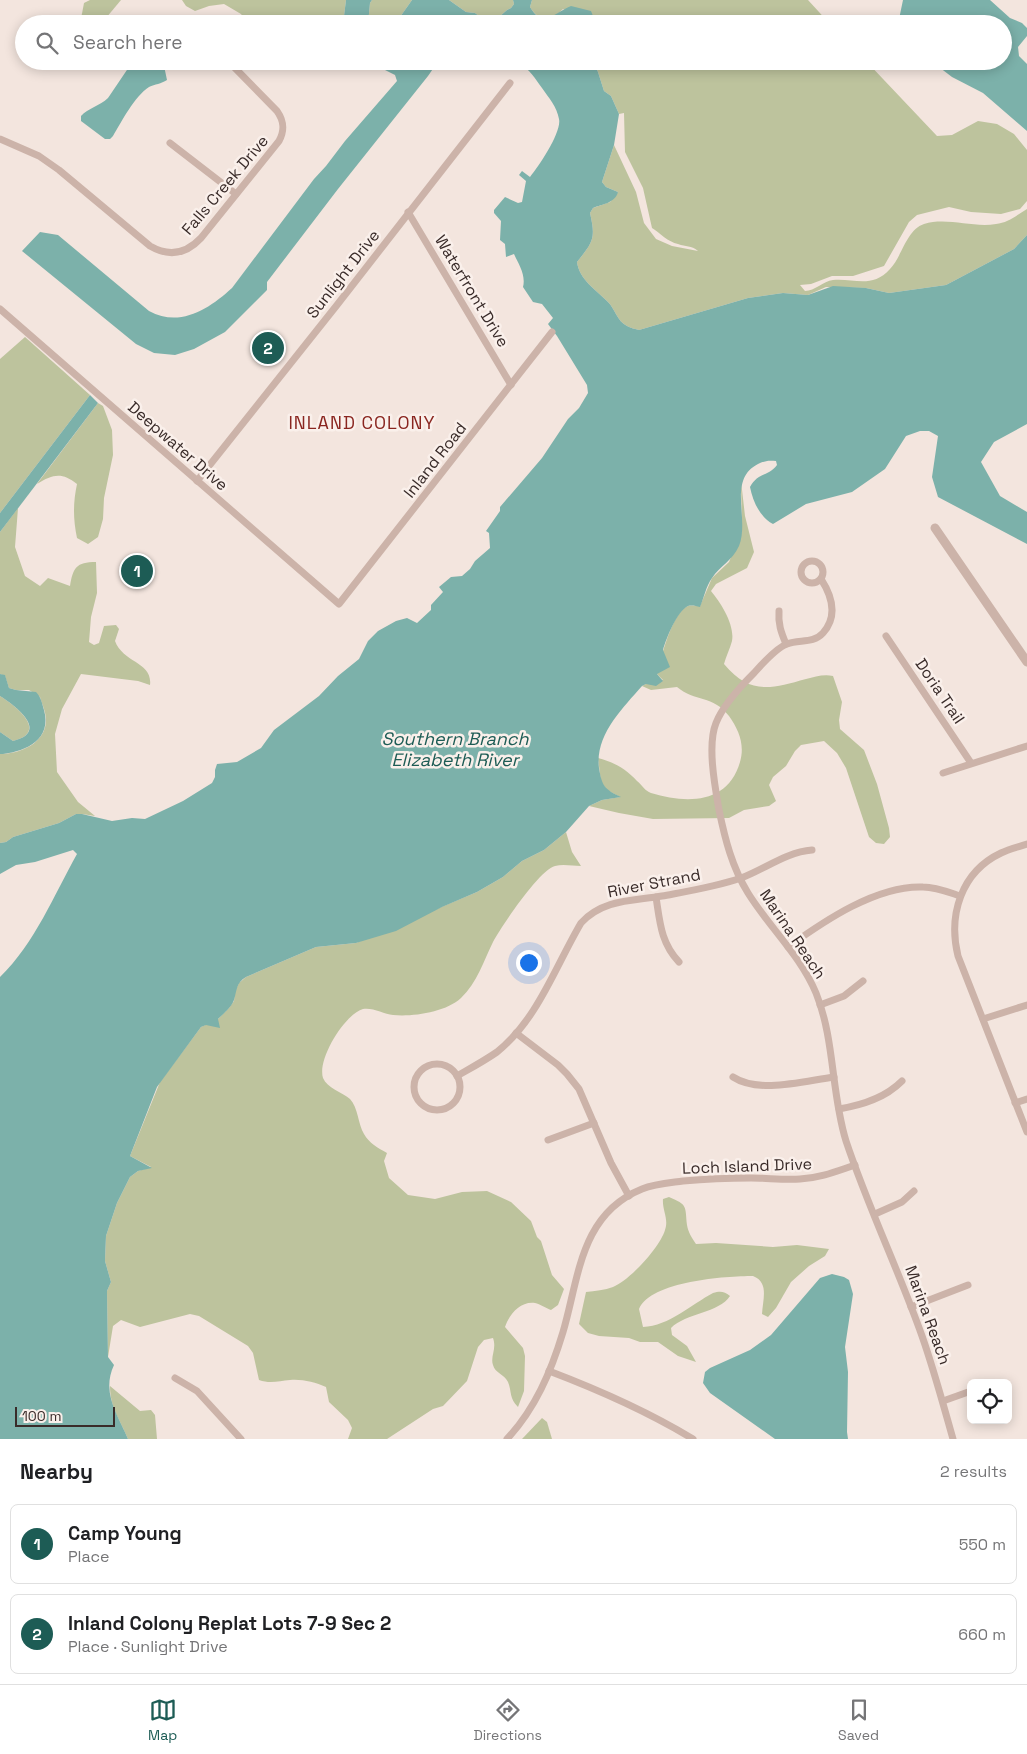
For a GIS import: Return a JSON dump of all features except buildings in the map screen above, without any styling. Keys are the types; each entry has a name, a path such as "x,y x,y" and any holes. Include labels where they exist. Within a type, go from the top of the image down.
{"street":[{"name":"Falls Creek Drive","path":"0,139 39,156 59,170 150,246 167,253 177,253 194,245 283,134 284,126 281,118 238,70"},
{"name":"Sunlight Drive","path":"197,480 337,305 510,83"},
{"path":"170,143 236,194"},
{"name":"Waterfront Drive","path":"408,212 511,385"},
{"name":"Deepwater Drive","path":"0,309 339,604"},
{"name":"Inland Road","path":"339,604 552,332"},
{"path":"936,528 1027,662"},
{"name":"Marina Reach","path":"821,579 829,591 832,606 827,627 816,638 786,644 769,657 727,705 715,725 713,777 725,838 740,878 761,912 804,969 820,1006 826,1026 844,1134 936,1376 953,1439"},
{"path":"779,611 778,621 786,644"},
{"name":"Doria Trail","path":"886,636 972,763"},
{"path":"942,773 1027,746"},
{"path":"1027,844 1001,853 985,864 971,878 960,896 954,924 958,956 1027,1132"},
{"name":"River Strand","path":"457,1076 496,1052 516,1033 530,1016 581,923 600,908 610,904 695,890 740,878 794,853 812,850"},
{"path":"788,947 832,917 895,890 924,887 944,890 960,896"},
{"path":"656,897 664,940 669,952 680,962"},
{"path":"820,1006 844,996 863,981"},
{"path":"983,1019 1027,1004"},
{"path":"516,1033 567,1074 579,1089 611,1163 629,1196"},
{"path":"443,1065 449,1067 457,1076 459,1093 448,1107 430,1109 416,1098 415,1080 417,1075 426,1066 443,1065"},
{"path":"733,1077 758,1086 834,1077"},
{"path":"839,1109 879,1098 892,1091 902,1081"},
{"path":"1016,1103 1027,1099"},
{"path":"548,1140 594,1123"},
{"name":"Loch Island Drive","path":"507,1439 535,1403 563,1333 586,1245 602,1218 612,1208 641,1190 667,1183 715,1178 800,1180 831,1174 855,1164"},
{"path":"875,1214 902,1202 914,1191"},
{"path":"911,1307 968,1285"},
{"path":"549,1372 622,1400 651,1414 693,1439"},
{"path":"175,1378 197,1391 241,1439"},
{"path":"943,1401 967,1392"}],"green space":[{"path":"90,0 121,0 108,15 82,15 84,3"},
{"path":"182,0 346,0 344,15 242,15 224,4 209,6 195,11 186,6"},
{"path":"372,0 412,0 401,15 369,15"},
{"path":"449,0 513,0 514,4 501,15 478,15 466,12"},
{"path":"532,0 808,0 822,15 579,15 563,9 555,15 537,15 530,7"},
{"path":"597,70 875,70 937,136 952,135 978,121 997,124 1014,134 1027,150 1027,201 1020,209 1001,214 971,212 949,207 917,215 909,222 884,266 853,276 832,276 811,284 800,285 805,291 833,280 870,281 876,279 890,269 908,238 918,227 924,224 951,222 978,225 996,224 1008,220 1027,209 1027,235 1014,249 946,285 889,293 866,288 826,287 808,295 783,293 748,298 639,330 630,327 621,321 608,302 593,289 581,274 577,262 587,250 592,240 593,229 590,213 593,208 610,202 618,192 606,187 602,182 614,145 636,192 644,223 656,239 672,246 698,251 671,241 652,228 643,188 625,152 624,113 619,114 611,96 604,91"},
{"path":"25,337 90,395 0,513 0,359"},
{"path":"98,403 103,406 112,430 113,455 104,498 103,519 98,537 88,544 77,538 74,511 77,484 62,476 53,476 37,484"},
{"path":"741,481 745,516 754,552 747,568 716,584 711,591 723,608 731,628 732,641 724,664 743,681 761,687 782,685 819,676 833,676 842,702 839,720 840,729 864,750 877,784 889,828 890,837 884,844 876,843 869,837 846,768 837,753 824,741 801,745 786,766 773,777 769,785 776,801 769,806 744,810 729,818 653,819 589,806 602,800 620,797 607,790 601,782 598,758 624,770 649,792 678,799 692,799 716,793 726,786 734,776 740,762 742,750 736,727 723,709 690,695 677,687 651,690 642,686 663,680 657,674 668,636 677,617 688,606 700,606 712,578 729,562 742,531"},
{"path":"18,508 15,547 25,576 40,586 48,578 70,586 74,570 77,567 84,563 96,562 97,593 91,617 89,642 94,645 99,643 104,626 116,625 119,629 115,641 124,654 147,672 150,677 150,685 138,681 81,674 62,709 55,734 57,772 78,802 95,816 76,814 59,823 13,837 6,842 0,843 0,754 16,752 37,741 45,728 46,720 40,697 29,690 9,688 5,676 0,674 0,532"},
{"path":"0,696 21,712 26,719 29,725 28,732 23,737 13,741 0,732"},
{"path":"566,832 572,852 581,866 555,866 540,877 504,924 476,978 461,998 447,1007 419,1014 393,1015 363,1009 348,1019 334,1038 328,1049 322,1070 323,1078 328,1085 347,1096 353,1102 362,1130 368,1140 387,1153 384,1161 389,1178 408,1195 435,1199 462,1192 487,1191 511,1202 531,1221 537,1237 541,1241 552,1275 564,1289 558,1305 551,1310 535,1303 525,1304 512,1314 505,1327 523,1348 525,1356 524,1391 518,1407 512,1398 508,1382 493,1365 493,1338 484,1340 478,1347 467,1381 443,1406 433,1409 387,1439 348,1439 352,1428 348,1420 329,1402 326,1387 313,1382 299,1380 271,1382 259,1380 253,1353 248,1346 199,1316 190,1314 140,1327 121,1320 113,1326 108,1357 107,1291 111,1282 105,1261 106,1236 117,1203 130,1177 138,1171 151,1167 130,1156 160,1082 201,1027 218,1019 229,1008 234,1001 235,991 239,983 246,977 316,947 356,943 477,892 503,877 522,861 544,850"},
{"path":"669,1197 683,1204 688,1230 696,1244 716,1243 773,1247 797,1245 829,1249 825,1256 809,1266 791,1282 776,1308 768,1317 762,1314 763,1287 761,1282 753,1276 725,1277 690,1282 658,1292 646,1300 639,1309 643,1327 653,1326 671,1319 713,1293 722,1292 730,1296 718,1306 685,1319 671,1328 672,1335 687,1346 696,1362 678,1356 658,1342 640,1342 629,1338 599,1336 588,1333 579,1324 586,1292 603,1290 620,1283 628,1278 651,1254 665,1230 666,1222 663,1199"},
{"path":"110,1386 140,1411 151,1410 155,1415 157,1439 128,1439 114,1407"},
{"path":"542,1418 547,1422 552,1439 522,1439"}],"water":[{"path":"346,0 372,0 369,15 344,15"},
{"path":"412,0 449,0 466,12 478,15 401,15"},
{"path":"513,0 532,0 530,7 537,15 501,15 511,8 514,4"},
{"path":"903,0 990,0 1007,15 900,15"},
{"path":"571,6 591,11 593,15 553,15"},
{"path":"1012,19 1022,23 1027,28 1027,36 1018,47 1019,56 1027,64 1027,131 983,93 952,77 943,70 1012,70"},
{"path":"127,70 165,70 167,80 144,91 129,110 113,136 110,139 105,139 81,121 81,116 108,98"},
{"name":"Southern Branch Elizabeth River","path":"385,70 432,70 267,282 267,290 225,332 194,349 175,355 154,353 136,344 22,251 40,232 58,235 149,311 172,318 183,317 204,309 232,288 314,179 397,81 395,75"},
{"name":"Southern Branch Elizabeth River","path":"528,70 597,70 604,91 611,96 619,114 614,145 602,182 606,187 618,192 614,199 593,208 590,213 593,229 592,240 587,250 577,262 581,274 593,289 608,302 621,321 628,327 639,330 748,298 783,293 808,295 833,286 866,288 889,293 946,285 1014,249 1027,235 1027,424 994,442 981,462 1000,496 1027,512 1027,544 938,497 932,477 938,436 929,431 920,431 906,436 885,469 852,492 806,504 773,524 764,517 758,508 750,487 756,479 774,469 777,465 776,461 762,462 749,471 741,490 742,535 739,546 733,556 710,581 700,607 688,606 676,619 663,650 670,667 657,674 663,681 656,686 646,684 642,686 619,713 601,744 599,768 601,779 607,789 621,797 602,800 589,806 566,832 544,850 522,861 503,877 477,892 442,907 396,931 356,943 316,947 246,977 239,984 231,1006 218,1019 220,1028 206,1025 201,1027 157,1087 130,1156 152,1168 138,1171 130,1177 117,1203 106,1236 105,1261 111,1282 107,1291 108,1357 114,1365 109,1385 112,1404 128,1439 0,1439 0,977 34,934 77,854 73,850 35,862 16,865 0,874 0,843 6,842 13,837 59,823 76,814 112,821 132,818 145,819 183,801 212,783 217,764 237,762 261,748 274,730 319,696 338,676 359,659 368,641 378,631 396,621 407,618 417,623 431,610 431,605 443,592 439,587 451,577 462,576 490,548 489,533 486,531 500,511 500,507 542,458 588,393 587,385 548,324 553,318 542,304 533,302 523,287 523,274 514,254 506,257 505,244 500,240 501,221 494,213 494,210 505,197 518,203 522,202 526,181 519,175 522,171 530,177 549,149 559,125 555,107"},
{"path":"90,395 98,403 0,532 0,513"},
{"path":"0,674 5,675 9,688 36,692 42,703 46,720 41,736 36,742 21,750 3,754 0,754 0,732 13,741 24,737 29,732 29,725 21,712 0,696"},
{"path":"832,1274 849,1280 853,1294 845,1347 848,1372 848,1439 775,1439 710,1393 703,1383 705,1372 750,1350 771,1335 820,1278"}],"place":[{"name":"Inland Colony Replat Lots 7-9 Sec 2","path":"268,348"},
{"name":"Camp Young","path":"137,571"}],"district":[{"name":"INLAND COLONY","path":"362,422"}]}
